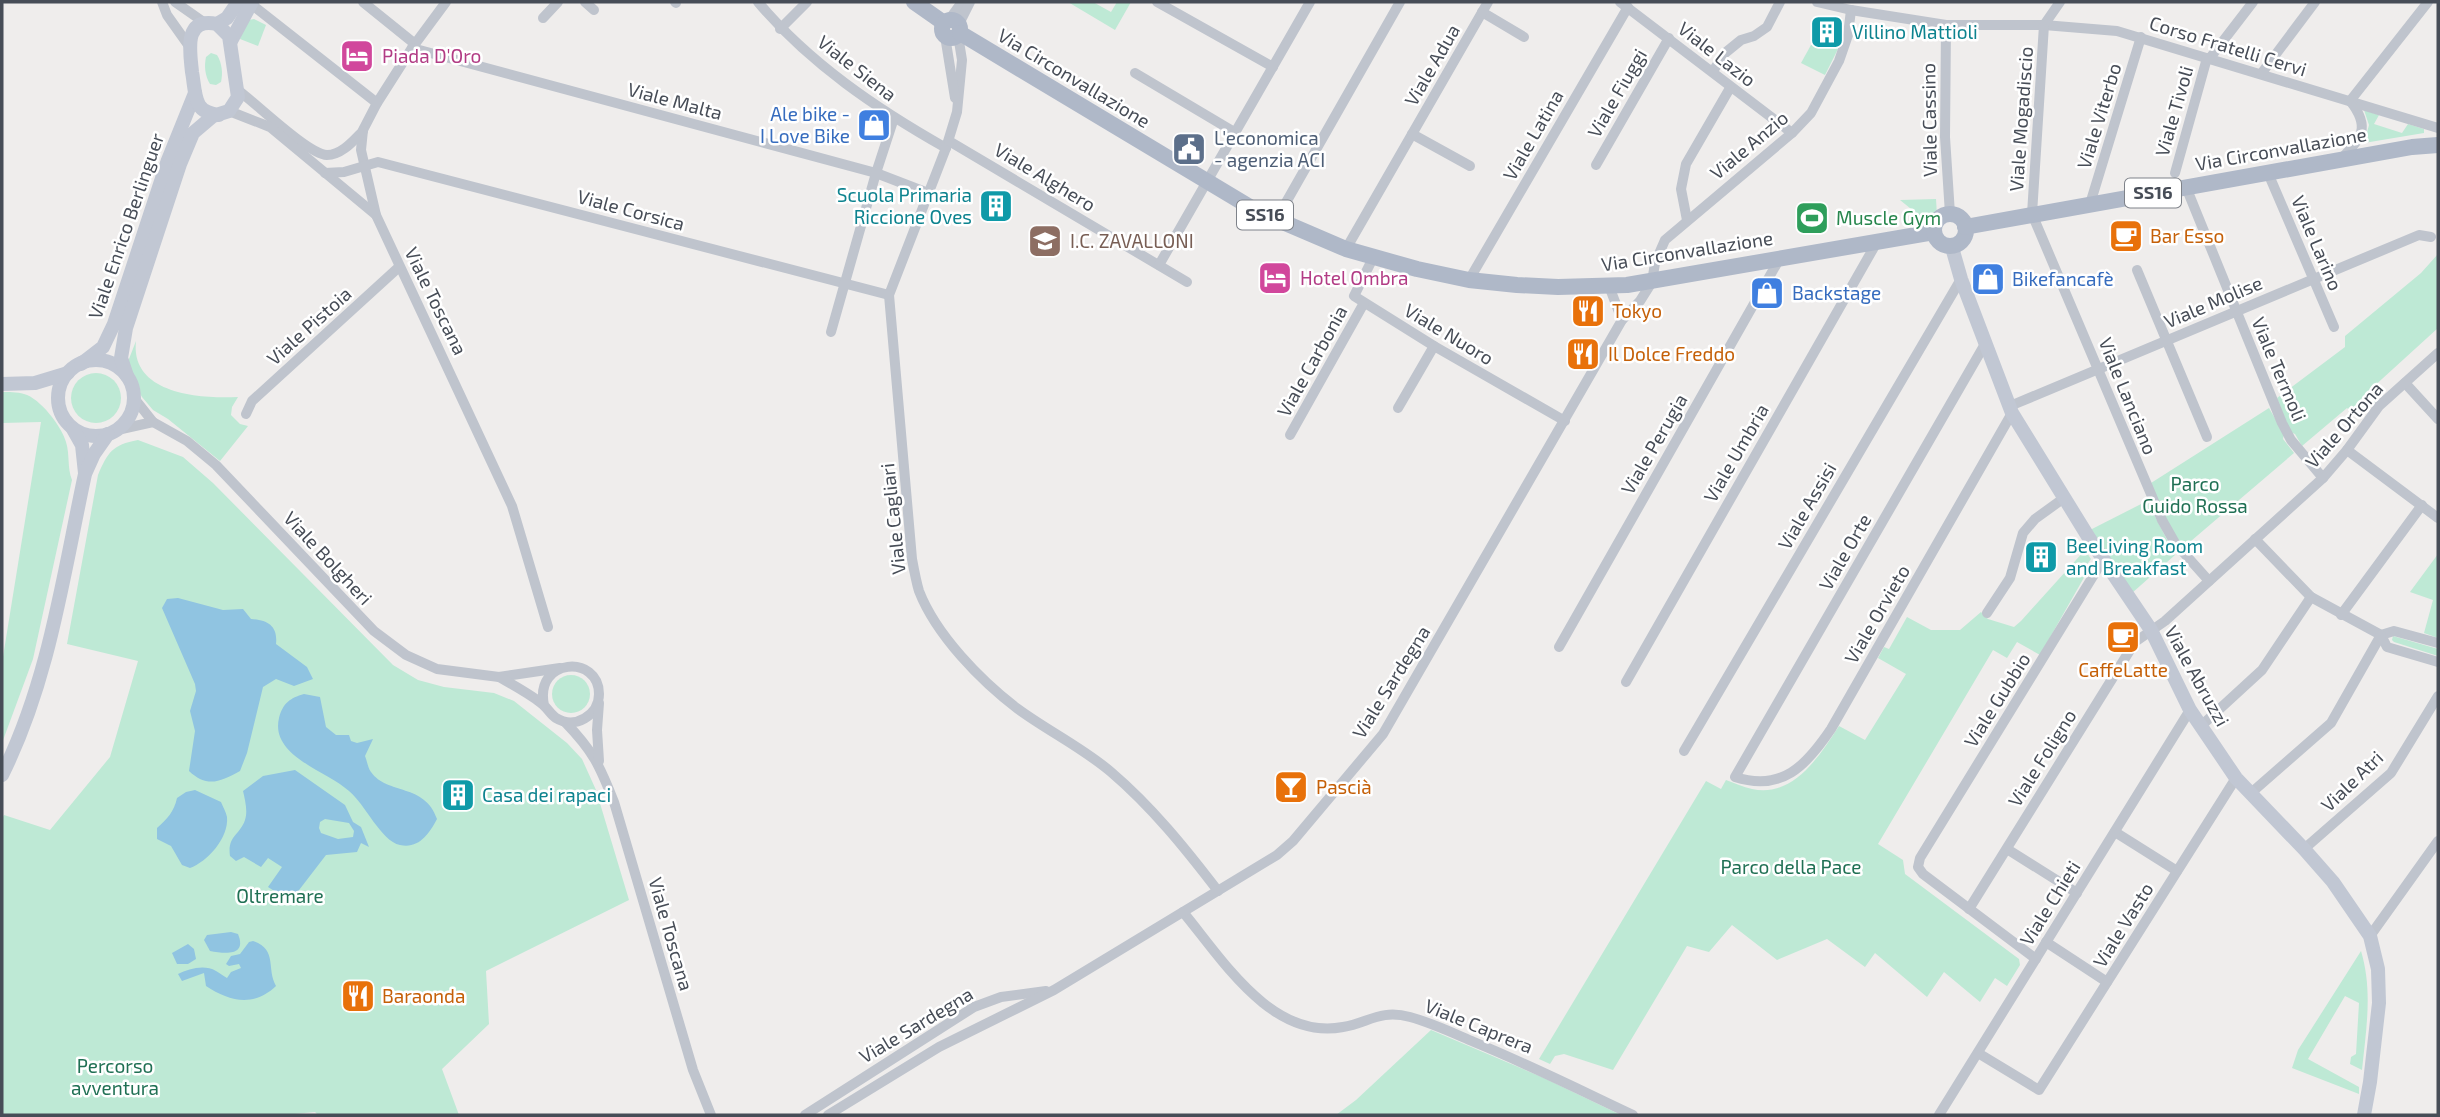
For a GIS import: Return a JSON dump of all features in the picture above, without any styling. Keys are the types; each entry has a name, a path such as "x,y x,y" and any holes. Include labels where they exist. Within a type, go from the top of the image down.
{"main road":[{"path":"211,23 226,31 231,41 239,91 237,102 224,113 213,114 202,109 195,93 189,46 193,32 211,23 227,18 247,2"},
{"path":"231,41 247,2"},
{"name":"Via Circonvallazione","path":"915,2 953,29 1207,183 1276,220 1373,258 1469,280 1544,286 1609,286 1652,282 1934,232"},
{"name":"Viale Enrico Berlinguer","path":"81,364 103,347 114,324 168,160 195,93"},
{"name":"Viale Enrico Berlinguer","path":"127,376 121,358 126,328 180,164 193,132 212,116 224,113"},
{"name":"Via Circonvallazione","path":"1965,226 2412,147 2438,145"},
{"path":"1945,215 1960,218 1965,226 1965,236 1953,246 1943,245 1935,237 1937,222 1945,215"},
{"name":"Viale Abruzzi","path":"1953,246 1961,279 2011,409 2103,560 2151,630 2190,710 2236,778 2333,882 2370,936 2378,969 2379,1003 2364,1115"},
{"path":"2,384 35,383 68,373 81,364 101,361 111,364 127,376 134,398 126,421 94,454 85,474 45,658 29,716 2,775"},
{"path":"61,412 59,391 68,373"},
{"path":"35,383 61,412 82,445 85,474"},
{"path":"72,428 89,436 113,432"}],"street":[{"path":"162,2 167,15 189,46"},
{"path":"175,2 211,23"},
{"path":"247,2 377,103"},
{"path":"363,2 414,46"},
{"name":"Viale Toscana","path":"446,2 377,103 363,130 360,150 376,215 399,267 414,291 512,506 548,627"},
{"path":"543,18 558,2"},
{"path":"585,2 594,10"},
{"name":"Viale Siena","path":"758,2 780,29 845,83 894,118 948,144"},
{"path":"780,29 807,2"},
{"path":"953,29 962,2"},
{"path":"953,29 970,2"},
{"path":"1157,2 1273,67"},
{"path":"1159,265 1310,2"},
{"path":"1276,220 1400,2"},
{"name":"Viale Adua","path":"1346,249 1488,2"},
{"path":"1713,71 1725,52 1741,40 1768,27 1780,2"},
{"name":"Corso Fratelli Cervi","path":"1817,2 1946,25 2044,25 2117,32 2438,128"},
{"path":"2044,25 2060,2"},
{"path":"2209,58 2253,2"},
{"path":"2261,74 2315,2"},
{"path":"2341,160 2361,137 2363,124 2350,101 2428,2"},
{"name":"Viale Lazio","path":"1624,4 1792,133"},
{"name":"Viale Latina","path":"1469,280 1624,4"},
{"name":"Viale Anzio","path":"1652,282 1655,263 1665,240 1792,133 1811,113 1839,61 1848,35 1849,7"},
{"name":"Viale Adua","path":"1482,12 1524,37"},
{"name":"Viale Cassino","path":"1946,25 1945,137 1950,215"},
{"name":"Viale Mogadiscio","path":"2032,214 2044,25"},
{"name":"Viale Cagliari","path":"953,29 957,112 948,144 889,295 912,559 919,590 937,625 955,648 1017,708 1108,770 1137,796 1167,826 1218,891"},
{"name":"Viale Viterbo","path":"2090,204 2141,37"},
{"name":"Viale Fiuggi","path":"1596,165 1669,38"},
{"name":"Viale Malta","path":"414,46 876,173 928,193"},
{"name":"Viale Tivoli","path":"2175,173 2209,58"},
{"path":"1135,73 1236,133"},
{"path":"1687,220 1681,189 1686,164 1730,88"},
{"path":"239,91 313,151 329,155 345,148 363,130"},
{"path":"224,113 270,127 376,215"},
{"path":"831,332 894,118"},
{"name":"Viale Adua","path":"1412,134 1470,166"},
{"name":"Viale Alghero","path":"948,144 1187,282"},
{"name":"Viale Corsica","path":"325,173 344,173 377,162 889,295"},
{"name":"Viale Larino","path":"2268,173 2333,327"},
{"name":"Viale Termoli","path":"2186,187 2282,423 2291,440 2323,478"},
{"name":"Viale Lanciano","path":"2032,214 2162,520 2175,544 2209,581"},
{"name":"Viale Molise","path":"2011,409 2097,369 2419,235 2431,237"},
{"name":"Viale Umbria","path":"1626,682 1878,241"},
{"path":"1364,303 1354,296 1373,258"},
{"name":"Viale Perugia","path":"1559,647 1780,258"},
{"name":"Viale Pistoia","path":"246,414 252,401 399,267"},
{"path":"2137,270 2207,437"},
{"name":"Viale Assisi","path":"1684,751 1961,279"},
{"name":"Viale Sardegna","path":"828,1115 939,1047 1054,990 1277,855 1293,841 1383,734 1622,320 1640,301 1652,282"},
{"path":"1609,286 1622,320"},
{"name":"Viale Nuoro","path":"1364,303 1565,421"},
{"name":"Viale Carbonia","path":"1290,435 1364,303"},
{"name":"Viale Orte","path":"1735,777 1986,344"},
{"path":"1398,408 1434,346"},
{"name":"Viale Ortona","path":"2151,630 2165,621 2323,478 2379,406 2438,353"},
{"path":"2405,383 2438,419"},
{"name":"Viale Bolgheri","path":"134,398 153,422 187,441 216,465 374,631 406,654 437,669 499,677 560,668"},
{"name":"Viale Orvieto","path":"1735,777 1754,783 1773,782 1790,774 1816,751 1831,729 2011,409"},
{"path":"113,432 153,422"},
{"path":"2347,450 2438,518"},
{"path":"1987,613 2010,578 2023,533 2035,519 2064,498"},
{"path":"2341,615 2422,505"},
{"path":"2255,539 2311,597 2381,635 2387,647 2438,662"},
{"name":"Viale Gubbio","path":"1969,909 1923,874 1918,867 1920,858 2103,560"},
{"path":"2201,726 2262,670 2311,597"},
{"name":"Viale Foligno","path":"1969,909 2135,642 2151,630"},
{"path":"2251,793 2331,723 2381,635 2394,631 2438,643"},
{"path":"576,666 595,680 599,695 598,704 588,717 581,721 565,722 549,712 544,705 543,687 552,673 560,668 576,666"},
{"name":"Viale Bolgheri","path":"499,677 544,705"},
{"name":"Viale Toscana","path":"599,695 599,762"},
{"name":"Viale Atri","path":"2304,849 2391,773 2438,696"},
{"name":"Viale Chieti","path":"1939,1115 2190,710"},
{"name":"Viale Toscana","path":"565,722 586,743 599,762 614,802 693,1070 711,1115"},
{"name":"Viale Vasto","path":"1978,1053 2039,1090 2236,778"},
{"path":"2115,832 2177,871"},
{"path":"2370,936 2438,841"},
{"path":"2007,849 2077,893"},
{"path":"1969,909 2036,959"},
{"name":"Viale Caprera","path":"1183,912 1242,983 1273,1012 1294,1022 1316,1028 1343,1027 1375,1015 1405,1015 1524,1062 1633,1115"},
{"path":"2046,942 2108,982"},
{"name":"Viale Sardegna","path":"805,1115 974,1007 1001,997 1054,990"}],"green space":[{"path":"1068,2 1093,2 1111,12 1117,2 1131,2 1115,30"},
{"path":"254,19 266,25 258,46 240,39 242,29 249,20"},
{"path":"1811,45 1838,49 1825,75 1801,63"},
{"path":"211,53 217,55 222,68 221,82 216,85 210,84 205,71 206,57"},
{"path":"2364,110 2379,115 2374,124 2402,133 2408,124 2424,129 2424,133 2364,143 2369,125"},
{"path":"1936,199 1937,216 1921,217 1900,200"},
{"path":"2438,254 2438,328 2371,389 2379,398 2359,418 2347,408 2302,446 2295,434 2290,432 2277,398 2345,347 2345,336 2421,273"},
{"path":"136,341 137,359 144,372 156,383 187,394 238,397 231,415 240,424 248,426 220,461 153,410 142,397 129,375 127,364"},
{"path":"96,373 114,380 121,398 114,416 96,423 78,416 71,398 78,380"},
{"path":"2,392 24,394 37,401 50,414 66,442 72,480 33,659 2,743 2,663 41,422 2,423"},
{"name":"Parco Guido Rossa","path":"2269,408 2284,434 2283,439 2294,453 2184,547 2164,517 2151,483"},
{"name":"Oltremare","path":"138,440 183,457 213,483 393,665 418,680 444,687 494,693 514,701 567,743 582,759 596,790 629,900 486,971 489,1024 442,1069 459,1115 318,1115 315,1112 285,1115 2,1115 2,819 4,815 50,830 110,757 138,661 67,644 98,475 112,451 122,444"},
{"name":"Parco Guido Rossa","path":"2147,501 2175,555 2132,593 2090,530"},
{"name":"Parco della Pace","path":"2085,550 2091,559 2083,570 2086,574 2040,655 2017,642 2007,658 1993,650 1878,844 1903,860 1905,874 2019,959 2020,965 2007,986 1995,978 1980,1002 1944,972 1927,997 1875,953 1865,967 1827,939 1777,960 1732,925 1709,952 1687,946 1613,1070 1564,1054 1555,1056 1550,1064 1539,1059 1706,781 1721,789 1726,780 1752,789 1781,787 1804,772 1839,726 1865,740 1906,674 1878,658 1884,647 1889,649 1907,617 1931,630 1960,630 1981,612 1988,619 2014,627"},
{"path":"2438,554 2438,638 2424,633 2433,600 2410,592"},
{"path":"2393,636 2438,649 2438,656 2394,642"},
{"path":"571,675 584,681 590,694 584,707 571,713 558,707 552,694 558,681"},
{"path":"2361,951 2368,996 2362,1070 2350,1064 2351,1057 2356,1054 2359,1003 2345,996 2308,1059 2359,1087 2359,1094 2292,1068 2298,1050"},
{"path":"1431,1030 1544,1078 1621,1115 1336,1115 1356,1100"}],"water":[{"path":"178,598 223,610 243,609 251,619 271,625 276,644 307,667 313,679 294,686 276,679 263,687 240,771 214,782 202,780 189,771 195,731 190,711 196,691 195,684 162,608 167,599"},
{"path":"304,694 320,697 326,727 336,735 349,735 351,741 357,743 373,739 365,756 370,770 378,779 415,794 431,808 437,819 423,839 407,846 393,842 349,791 291,753 283,743 279,718 288,702"},
{"path":"295,770 345,805 353,822 361,827 369,847 361,843 357,852 326,855 296,894 287,899 268,887 282,867 268,858 261,867 244,857 236,861 230,856 230,844 246,817 243,791 263,776","holes":["325,819 349,823 354,831 353,837 338,839 321,833 319,828 320,822"]},
{"path":"195,790 221,802 227,815 227,825 221,841 210,855 190,868 182,865 171,846 157,839 157,828 170,815 177,798"},
{"path":"231,932 238,934 240,946 237,950 228,953 210,951 204,940 207,935"},
{"path":"253,941 269,954 276,986 259,997 250,1000 232,998 206,986 204,973 182,981 178,974 207,968 227,978 231,972 241,968 239,964 226,964 231,956 240,954 249,942"},
{"path":"188,944 194,949 196,959 188,964 177,964 172,953"}],"place":[{"name":"Villino Mattioli","path":"1827,32"},
{"name":"Piada D'Oro","path":"357,56"},
{"name":"Ale bike - I Love Bike","path":"874,125"},
{"name":"L'economica - agenzia ACI","path":"1189,149"},
{"name":"Scuola Primaria Riccione Oves","path":"996,206"},
{"name":"Muscle Gym","path":"1812,218"},
{"name":"Bar Esso","path":"2126,236"},
{"name":"I.C. ZAVALLONI","path":"1045,241"},
{"name":"Hotel Ombra","path":"1275,278"},
{"name":"Bikefancafè","path":"1988,279"},
{"name":"Backstage","path":"1767,293"},
{"name":"Tokyo","path":"1588,311"},
{"name":"Il Dolce Freddo","path":"1583,354"},
{"name":"BeeLiving Room and Breakfast","path":"2041,557"},
{"name":"CaffeLatte","path":"2123,637"},
{"name":"Pascià","path":"1291,787"},
{"name":"Casa dei rapaci","path":"458,795"},
{"name":"Baraonda","path":"358,996"}],"park label":[{"name":"Percorso avventura","path":"115,1077"}]}
